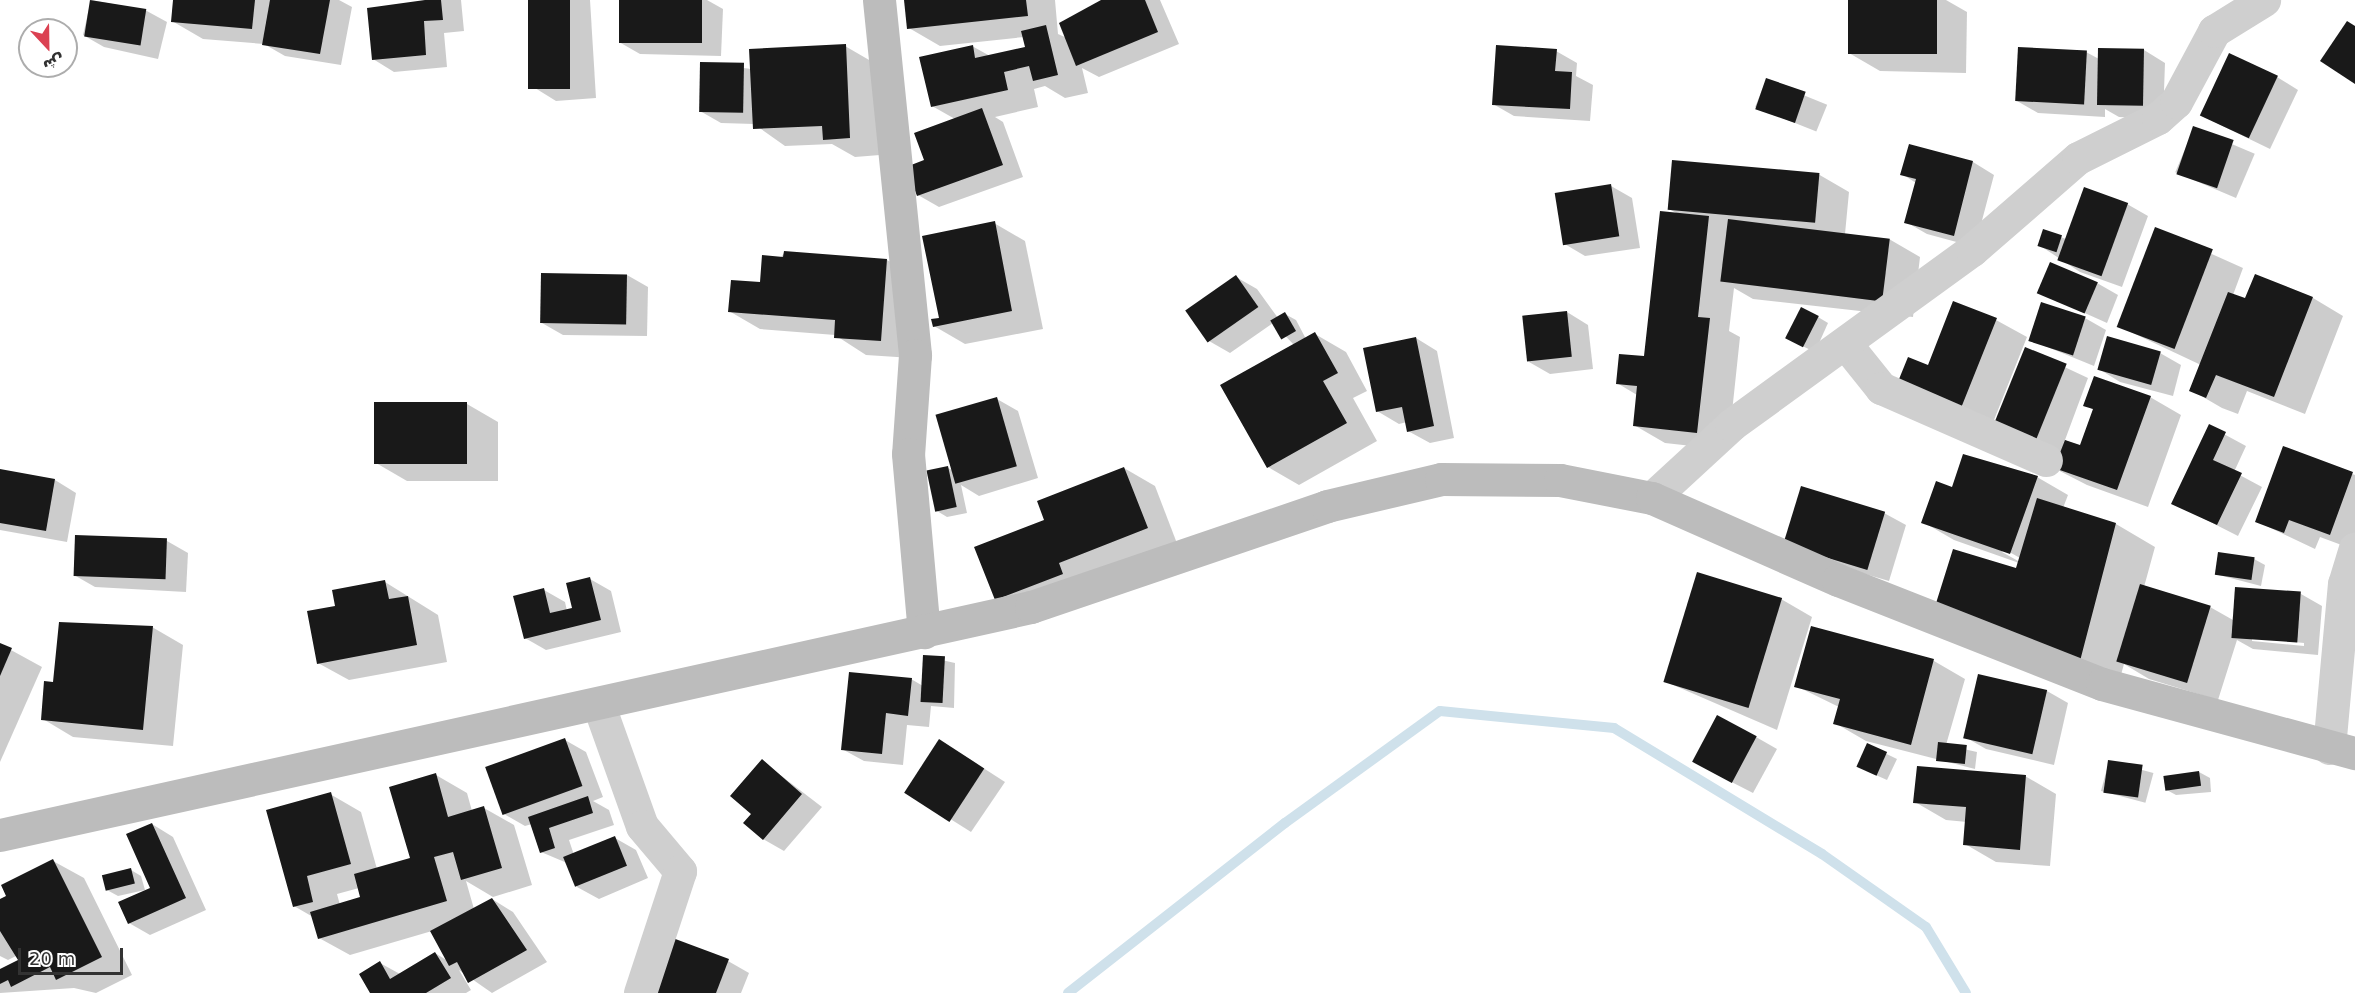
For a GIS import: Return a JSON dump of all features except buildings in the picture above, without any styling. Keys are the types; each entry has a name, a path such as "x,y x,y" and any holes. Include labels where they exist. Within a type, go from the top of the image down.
{"street":[{"path":"879,0 915,355 908,454 924,632"},
{"path":"1653,498 1731,425 1972,250 2078,158 2158,118 2176,102 2214,31 2264,0"},
{"path":"1845,343 1881,388 2046,460"},
{"path":"0,835 441,735 599,706 1031,608 1327,506 1441,479 1560,480 1653,498 1827,575 2102,684 2342,751 2344,584 2355,549"},
{"path":"599,706 642,826 680,871 640,993"}],"waterway":[{"path":"1068,993 1285,823 1440,711 1614,728 1822,854 1926,927 1966,993"}]}
